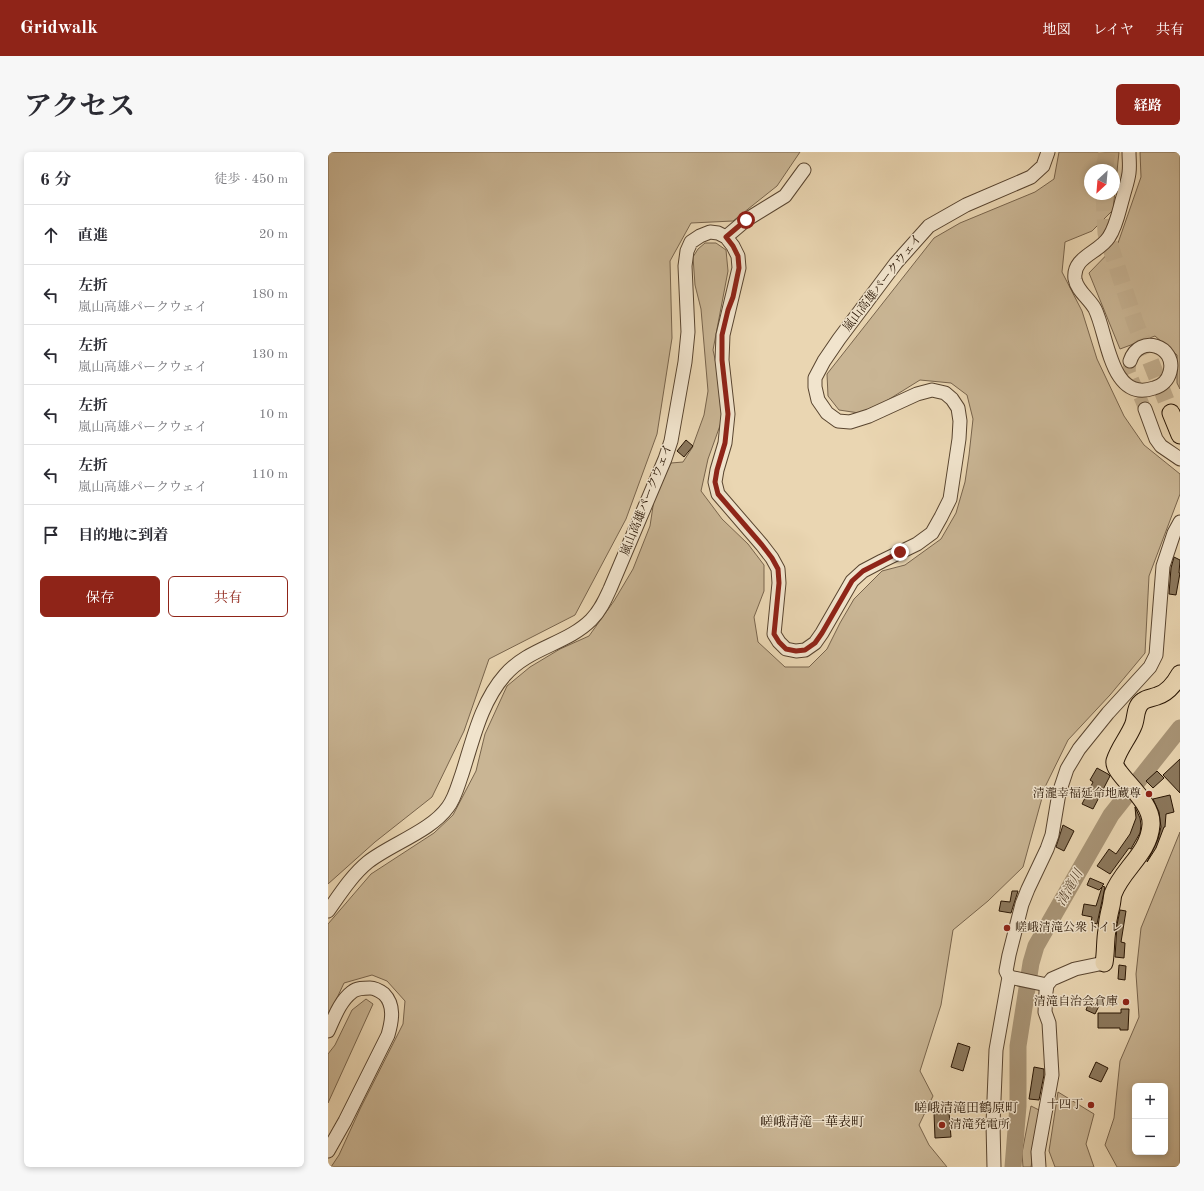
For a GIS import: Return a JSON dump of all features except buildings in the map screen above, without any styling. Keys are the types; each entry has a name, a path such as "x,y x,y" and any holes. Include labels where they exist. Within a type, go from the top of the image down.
{"main road":[{"path":"1171,413 1180,435"},
{"path":"1104,963 1106,930 1112,895 1143,851 1151,827 1151,817 1148,808 1140,796 1118,771 1115,761 1134,726 1137,709 1140,704 1146,698 1158,696 1167,691 1177,680 1180,674"}],"street":[{"name":"嵐山高雄パークウェイ","path":"328,911 344,888 368,862 423,829 438,818 448,807 456,792 486,703 505,675 517,663 578,630 591,620 601,609 666,459 671,441 685,362 688,332 685,266 687,250 691,242 710,232 718,233 726,237 738,256 739,268 733,297 722,335 722,360 728,414 725,443 715,482 718,494 762,545 778,569 779,583 774,634 786,649 796,651 805,650 815,643 822,633 852,581 863,571 917,544 932,533 950,499 959,439 960,421 958,408 952,399 945,393 932,390 917,394 869,416 850,422 838,421 827,413 818,400 815,387 815,378 824,361 839,339 896,263 929,226 966,205 1031,177 1043,166 1048,152"},
{"path":"1129,152 1128,179 1113,230 1102,246 1080,260 1075,273 1076,284 1095,309 1117,374 1124,384 1134,390 1153,389 1165,381 1170,371 1171,362 1166,354 1160,348 1151,345 1141,346 1134,352 1130,361"},
{"path":"726,237 746,220 785,196 804,170"},
{"path":"1145,409 1156,439 1161,446 1180,459"},
{"path":"994,1167 993,1124 996,1050 1010,977 1006,971 1009,954 1022,904 1052,835 1059,793 1067,770 1079,750 1108,713 1150,667 1156,654 1163,566 1174,533 1180,522"},
{"path":"1046,984 1052,979 1075,969 1104,963"},
{"path":"1010,977 1046,984"},
{"path":"1039,1167 1038,1152 1052,1075 1049,1022 1046,1012 1046,984"},
{"path":"328,1031 345,998 353,991 361,988 373,988 382,992 389,999 392,1021 388,1035 346,1121 328,1151"}],"shaded area":[{"path":"328,152 800,152 777,186 733,221 691,223 670,261 672,338 657,434 626,519 575,615 489,659 464,731 432,797 375,842 328,884"},
{"path":"1059,152 1119,152 1118,164 1084,164 1084,200 1114,200 1113,210 1092,231 1065,242 1062,272 1082,311 1097,359 1124,416 1144,445 1180,474 1180,494 1149,576 1145,653 1110,695 1068,740 1045,787 1023,867 988,901 953,930 941,1005 920,1071 933,1096 919,1125 929,1145 947,1167 331,1167 339,1155 360,1109 403,1024 405,1001 387,981 372,975 344,983 328,1017 328,924 371,874 434,833 453,815 476,771 485,734 507,686 530,667 560,649 589,636 614,601 633,569 650,526 655,493 671,463 683,462 692,448 704,415 708,391 701,309 695,285 693,257 698,249 705,243 716,243 726,250 728,271 713,350 719,377 722,420 708,459 701,491 722,519 748,544 764,565 764,591 754,617 758,642 785,667 809,667 827,649 854,599 882,571 905,565 941,539 956,513 965,482 973,419 967,395 951,383 920,380 883,403 859,413 839,410 828,396 827,374 934,238 960,223 1035,192 1054,179"},
{"path":"1140,152 1180,152 1180,389 1177,383 1177,355 1155,336 1120,349 1089,273 1118,243 1141,177"},
{"path":"1180,832 1180,1167 1117,1167 1105,1145 1114,1118 1120,1061 1139,1017 1136,974 1141,928"},
{"path":"366,999 373,1004 328,1103 328,1054 335,1045 352,1010"},
{"path":"1058,1092 1094,1114 1086,1144 1094,1167 1055,1167 1049,1151"},
{"path":"1031,1106 1041,1111 1031,1167 1023,1167 1022,1153"}],"waterway":[{"name":"清滝川","path":"1013,1167 1018,1106 1018,1046 1031,963 1036,946 1111,815 1180,728"}],"tunnel":[{"path":"1105,164 1107,152"},
{"path":"1104,200 1106,233 1135,322 1171,413"},
{"path":"1130,361 1129,371 1145,409"}],"place":[{"name":"清瀧幸福延命地蔵尊","path":"1149,794"},
{"name":"嵯峨清滝公衆トイレ","path":"1007,928"},
{"name":"清滝自治会倉庫","path":"1126,1002"},
{"name":"十四丁","path":"1091,1105"},
{"name":"清滝発電所","path":"942,1125"}],"district":[{"name":"嵯峨清滝田鶴原町","path":"966,1108"},
{"name":"嵯峨清滝一華表町","path":"812,1122"}],"route":[{"path":"746,220 726,237 738,256 739,268 733,297 722,335 722,360 728,414 725,443 715,482 718,494 762,545 778,569 778,600 774,634 779,642 786,649 796,651 805,650 815,643 822,633 838,602 852,581 863,571 900,552"}]}
